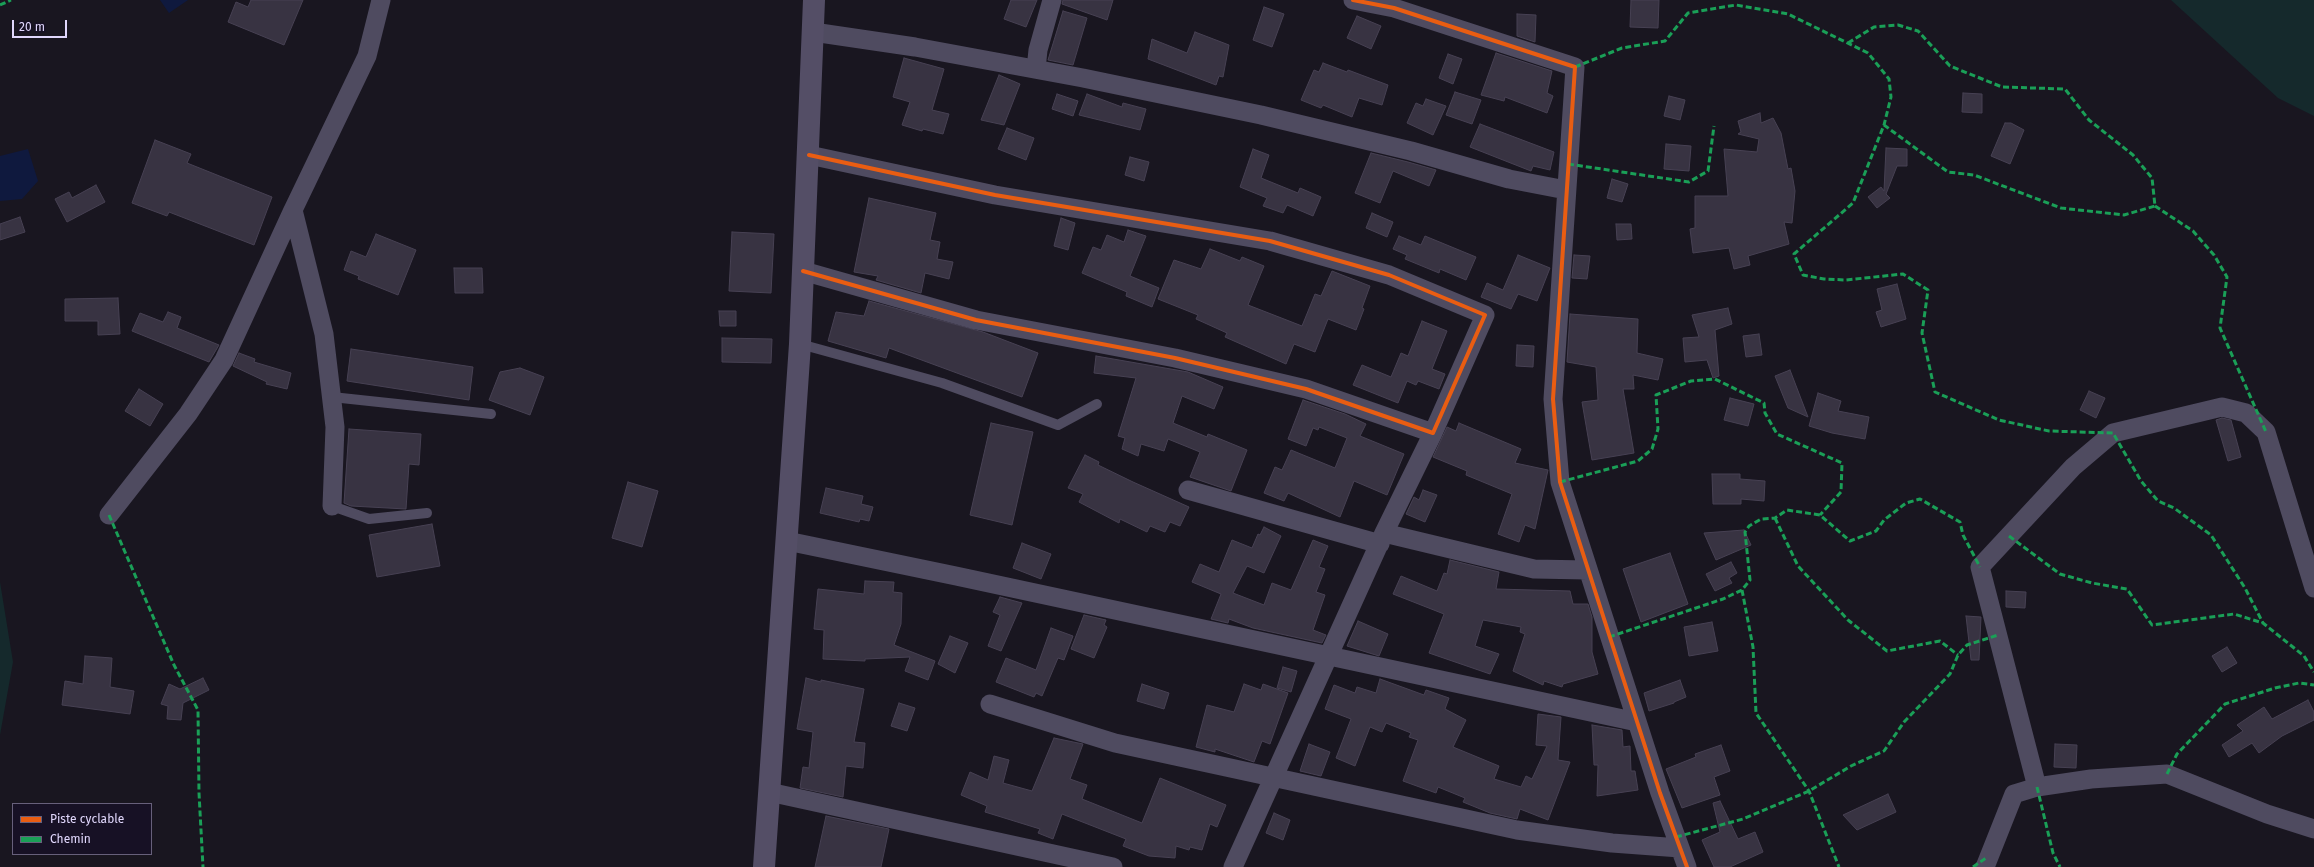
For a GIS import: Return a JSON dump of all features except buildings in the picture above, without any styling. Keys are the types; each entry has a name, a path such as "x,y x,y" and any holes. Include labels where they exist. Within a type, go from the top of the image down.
{"street":[{"path":"109,515 188,414 224,360 293,210 367,56 381,0"},
{"path":"764,867 800,344 809,155 814,0"},
{"path":"1036,69 1038,50 1052,0"},
{"path":"1353,0 1394,8 1575,67 1553,399 1560,482 1637,722 1687,867"},
{"path":"813,32 915,47 1036,69 1261,115 1412,151 1509,179 1566,190"},
{"path":"809,155 995,195 1270,241 1390,275 1485,315 1433,433 1382,539 1233,867"},
{"path":"293,210 324,334 335,427 332,506"},
{"path":"803,271 976,320 1175,358 1306,389 1433,433"},
{"path":"2037,788 1980,567 2073,466 2113,433 2222,407 2246,413 2266,432 2314,588"},
{"path":"1188,490 1382,539 1534,569 1587,570"},
{"path":"787,541 1637,722"},
{"path":"990,704 1115,743 1517,830 1612,843 1680,848"},
{"path":"1985,867 2014,794 2037,788 2091,779 2167,774 2266,814 2314,828"},
{"path":"769,792 1113,867"}],"lane":[{"path":"800,344 942,383 1058,425 1097,404"},
{"path":"332,397 492,414"},
{"path":"332,506 369,519 427,513"}],"green space":[{"path":"2171,0 2314,0 2314,116 2278,98"},
{"path":"0,582 13,662 0,735"}],"water":[{"path":"160,0 188,0 169,13"},
{"path":"28,149 38,181 22,199 0,201 0,156"}],"marked path":[{"path":"0,5 11,0"},
{"path":"1575,67 1622,48 1665,41 1688,13 1736,5 1788,14 1868,53 1889,79 1891,97 1884,125 1853,203 1794,254 1803,275 1824,279 1846,280 1903,274 1928,290 1922,333 1935,392 1999,420 2049,431 2113,433 2141,481 2158,501 2174,508 2211,535 2245,588 2263,623"},
{"path":"1848,43 1874,27 1898,25 1918,31 1950,66 2002,87 2065,89 2089,120 2133,155 2152,178 2155,206 2124,215 2061,208 1974,175 1948,172 1884,125"},
{"path":"1568,164 1689,182 1708,171 1714,126"},
{"path":"2155,206 2193,231 2214,255 2227,277 2220,328 2266,432"},
{"path":"1560,482 1638,461 1652,449 1658,429 1656,395 1691,381 1715,379 1764,403 1765,413 1777,434 1842,463 1841,492 1820,515"},
{"path":"1609,637 1723,599 1742,590 1750,580 1745,532 1749,526 1761,519 1775,518 1787,510 1820,515 1850,541 1876,531 1884,520 1906,503 1920,499 1960,522 1963,535 1980,567"},
{"path":"109,515 174,665 198,710 199,793 203,867"},
{"path":"1775,518 1798,566 1848,620 1887,651 1940,641 1958,655"},
{"path":"2009,536 2060,574 2092,583 2127,589 2152,625 2234,614 2263,623 2304,656 2314,672"},
{"path":"1742,590 1753,647 1756,713 1809,791 1839,867"},
{"path":"1676,837 1743,819 1809,791 1851,766 1884,751 1904,722 1950,674 1958,655 1967,645 1998,635"},
{"path":"2167,774 2177,754 2225,704 2275,688 2299,683 2314,685"},
{"path":"2037,787 2053,853 2060,867"},
{"path":"1973,867 1986,858"}],"cycle path":[{"path":"1353,0 1394,8 1575,67 1553,399 1560,482 1660,793 1687,867"},
{"path":"803,271 976,320 1175,358 1306,389 1433,433 1485,315 1389,275 1270,241 995,195 809,155"}]}
